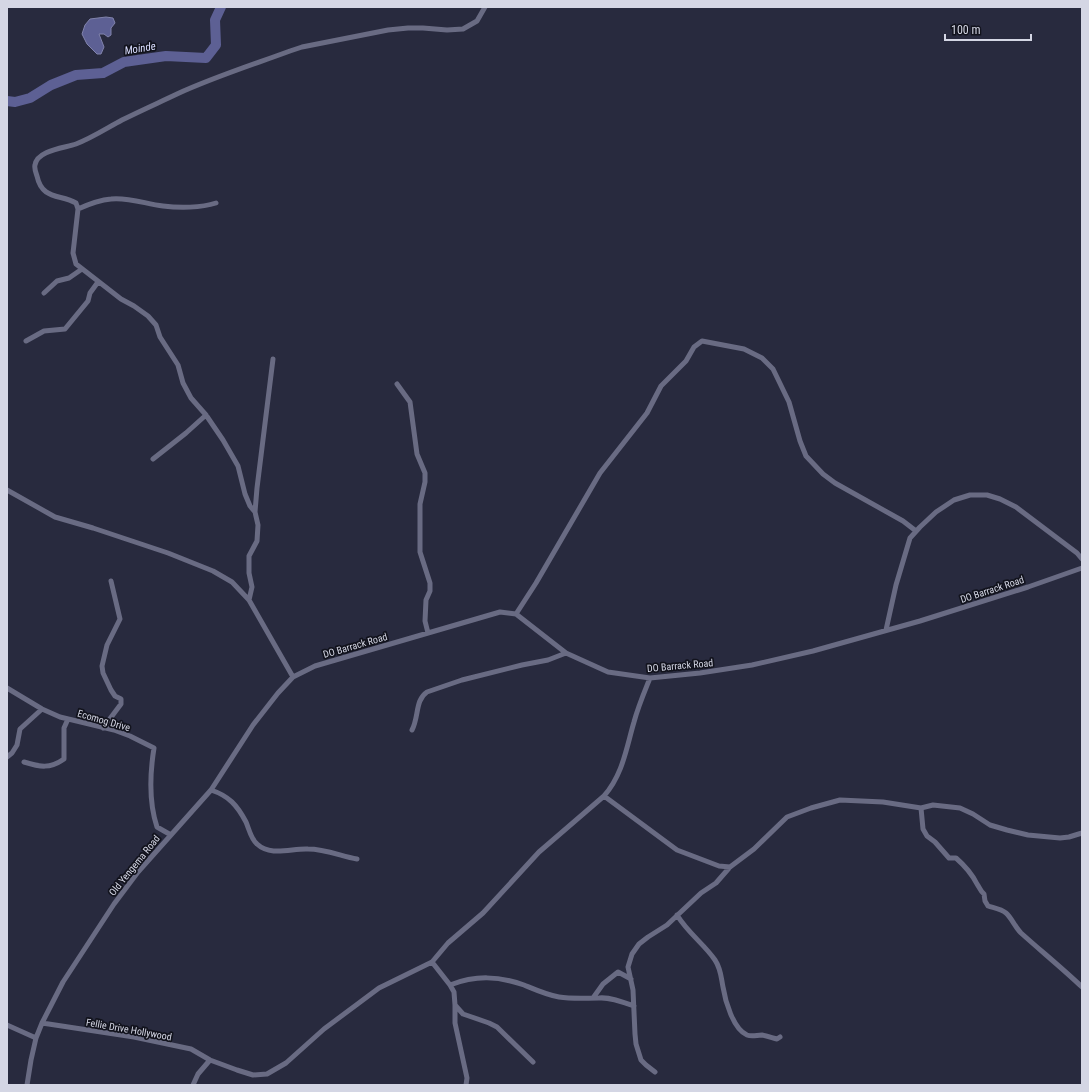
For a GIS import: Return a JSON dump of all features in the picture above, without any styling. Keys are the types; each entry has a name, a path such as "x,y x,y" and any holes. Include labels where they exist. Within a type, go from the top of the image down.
{"street":[{"path":"255,512 250,506 245,494 238,466 206,415 191,398 183,383 178,365 160,337 156,325 148,316 121,299 76,264 73,253 78,210 76,203 69,199 53,196 43,190 38,179 35,165 38,157 48,152 68,147 88,139 123,120 212,79 290,50 408,28 447,30 463,29 476,21 485,7"},
{"path":"78,210 94,202 112,199 164,206 206,206 216,203"},
{"path":"44,293 57,281 68,278 82,269"},
{"path":"26,341 44,331 65,329 88,301 90,293 98,282"},
{"path":"516,614 536,583 600,473 647,413 661,386 686,361 694,347 702,341 744,349 762,358 773,369 788,402 806,456 823,474 835,483 903,521 916,531"},
{"path":"249,600 252,587 249,573 249,556 257,541 258,524 255,512 273,359"},
{"path":"397,384 410,402 417,454 425,473 425,482 420,504 420,552 430,583 430,591 426,600 426,621 428,633"},
{"path":"154,460 206,415"},
{"path":"7,490 55,517 146,546 213,572 232,582 249,600 293,677"},
{"path":"886,630 890,608 910,538 936,512 954,500 970,494 987,495 1000,499 1016,507 1077,553 1082,559"},
{"name":"DO Barrack Road","path":"293,677 303,670 315,666 500,612 516,614 566,653 608,672 650,678 700,673 752,665 920,621 1028,587 1082,568"},
{"path":"103,728 121,704 121,699 115,696 111,690 103,673 102,666 109,637 120,619 110,581"},
{"path":"412,730 416,720 419,700 427,692 462,680 548,660 566,653"},
{"name":"Old Yengema Road","path":"27,1085 36,1038 63,982 114,904 138,872 211,790 253,725 293,677"},
{"path":"466,1085 466,1074 455,1023 454,992 432,962 448,943 483,913 539,852 604,796 613,786 626,753 634,722 650,678"},
{"name":"Ecomog Drive","path":"7,688 42,709 68,719 130,736 154,748 152,759 151,796 154,819 157,827 171,835"},
{"path":"7,757 12,753 17,745 20,729 42,709"},
{"path":"24,762 40,766 54,766 64,759 64,728 68,719"},
{"path":"211,790 227,796 246,822 248,830 257,844 265,849 274,851 308,849 335,853 356,859"},
{"path":"604,796 677,850 719,866 730,867"},
{"path":"655,1072 646,1065 639,1055 635,1034 633,990 628,967 632,954 639,944 667,925 701,893 716,883 730,867 754,849 787,817 811,808 840,800 883,802 921,808 933,805 960,808 990,825 1028,835 1060,838 1082,833"},
{"path":"921,808 923,829 927,836 935,842 949,858 956,858 961,862 978,885 980,891 984,894 985,901 988,906 1007,914 1013,925 1020,932 1082,987"},
{"path":"678,915 683,925 715,960 720,968 726,999 734,1020 740,1029 751,1036 761,1035 777,1039 780,1037"},
{"name":"Fellie Drive Hollywood","path":"42,1023 134,1037 191,1049 210,1060 254,1075 267,1074 286,1063 324,1029 379,988 432,962"},
{"path":"593,998 603,984 618,972 631,979"},
{"path":"450,985 478,978 490,977 524,985 540,992 558,997 578,999 610,999 634,1006"},
{"path":"455,1005 463,1014 498,1027 533,1062"},
{"path":"7,1025 36,1038"},
{"path":"193,1085 198,1074 210,1060"}],"water":[{"path":"106,17 113,18 115,23 111,28 111,35 108,37 104,34 99,34 104,47 101,54 97,54 87,44 82,34 85,25 90,19"}],"waterway":[{"name":"Moinde","path":"7,101 15,102 30,98 51,85 76,75 103,73 124,62 166,56 206,58 216,45 215,20 221,7"}]}
